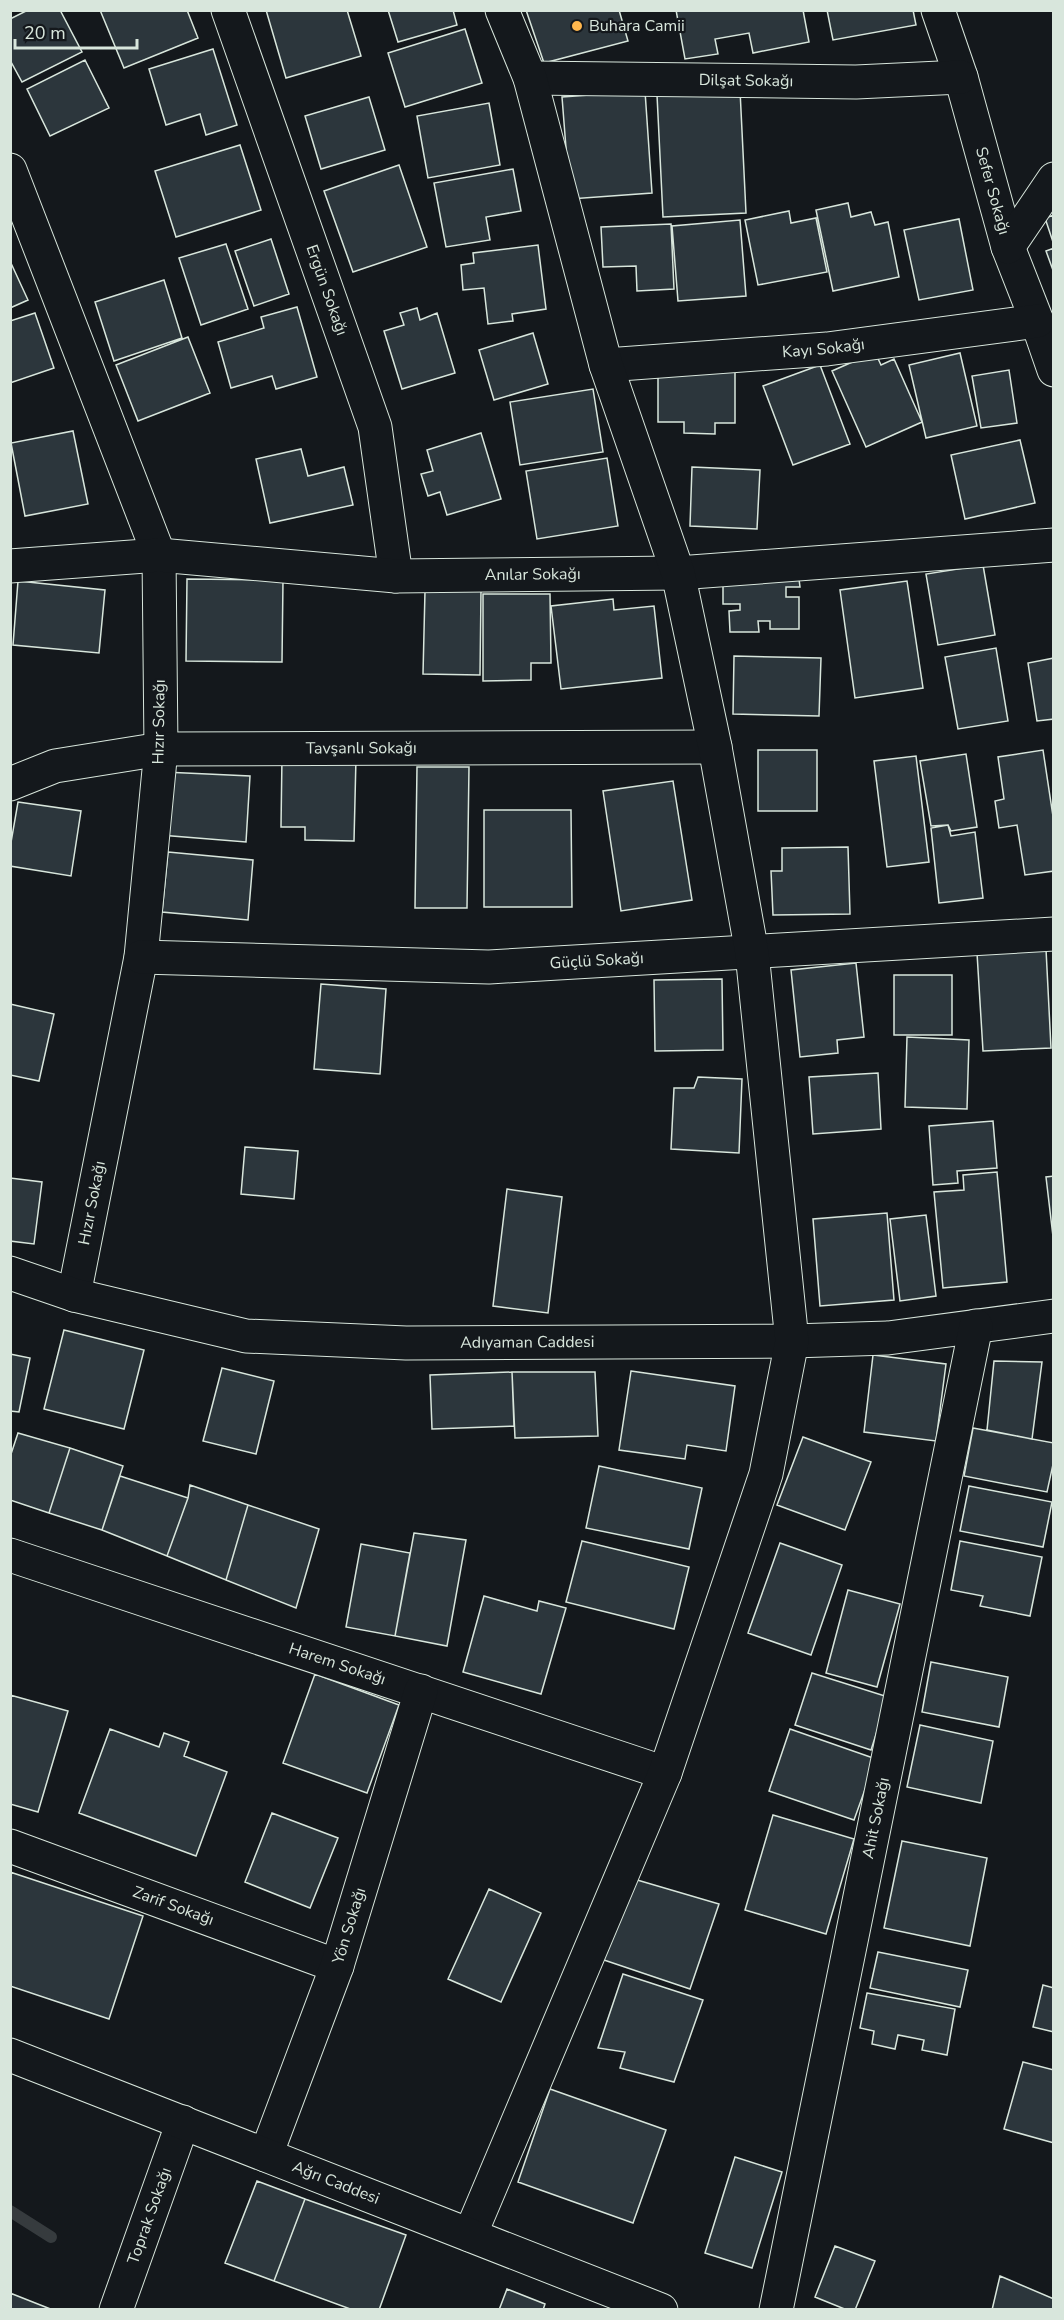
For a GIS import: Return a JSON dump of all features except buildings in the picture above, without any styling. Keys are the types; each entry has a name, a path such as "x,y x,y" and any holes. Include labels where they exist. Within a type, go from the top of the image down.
{"street":[{"name":"Ergün Sokağı","path":"228,10 375,427 396,576"},
{"path":"470,2235 665,1773 766,1474 792,1341 752,953 715,747 678,573 606,365 530,78 502,10"},
{"name":"Sefer Sokağı","path":"938,10 961,77 1008,247 1037,321 1053,370"},
{"name":"Dilşat Sokağı","path":"530,78 856,82 961,77"},
{"name":"Hızır Sokağı","path":"10,170 159,555 161,749 141,957 74,1295"},
{"path":"1008,247 1053,179"},
{"name":"Kayı Sokağı","path":"606,365 827,349 1037,321"},
{"name":"Anılar Sokağı","path":"10,566 159,555 396,576 678,573 1053,545"},
{"name":"Tavşanlı Sokağı","path":"10,783 55,766 161,749 715,747"},
{"name":"Güçlü Sokağı","path":"141,957 489,967 1053,934"},
{"name":"Adıyaman Caddesi","path":"10,1272 74,1295 246,1336 406,1343 792,1341 888,1338 1053,1316"},
{"name":"Ahit Sokağı","path":"776,2310 976,1326"},
{"name":"Harem Sokağı","path":"10,1555 665,1773"},
{"name":"Yön Sokağı","path":"266,2155 337,1966 421,1691"},
{"name":"Zarif Sokağı","path":"10,1846 337,1966"},
{"name":"Ağrı Caddesi","path":"10,2055 661,2310"},
{"name":"Toprak Sokağı","path":"116,2310 183,2122"}],"waterway":[{"path":"10,2211 51,2237"}],"place":[{"name":"Buhara Camii","path":"577,26"}]}
